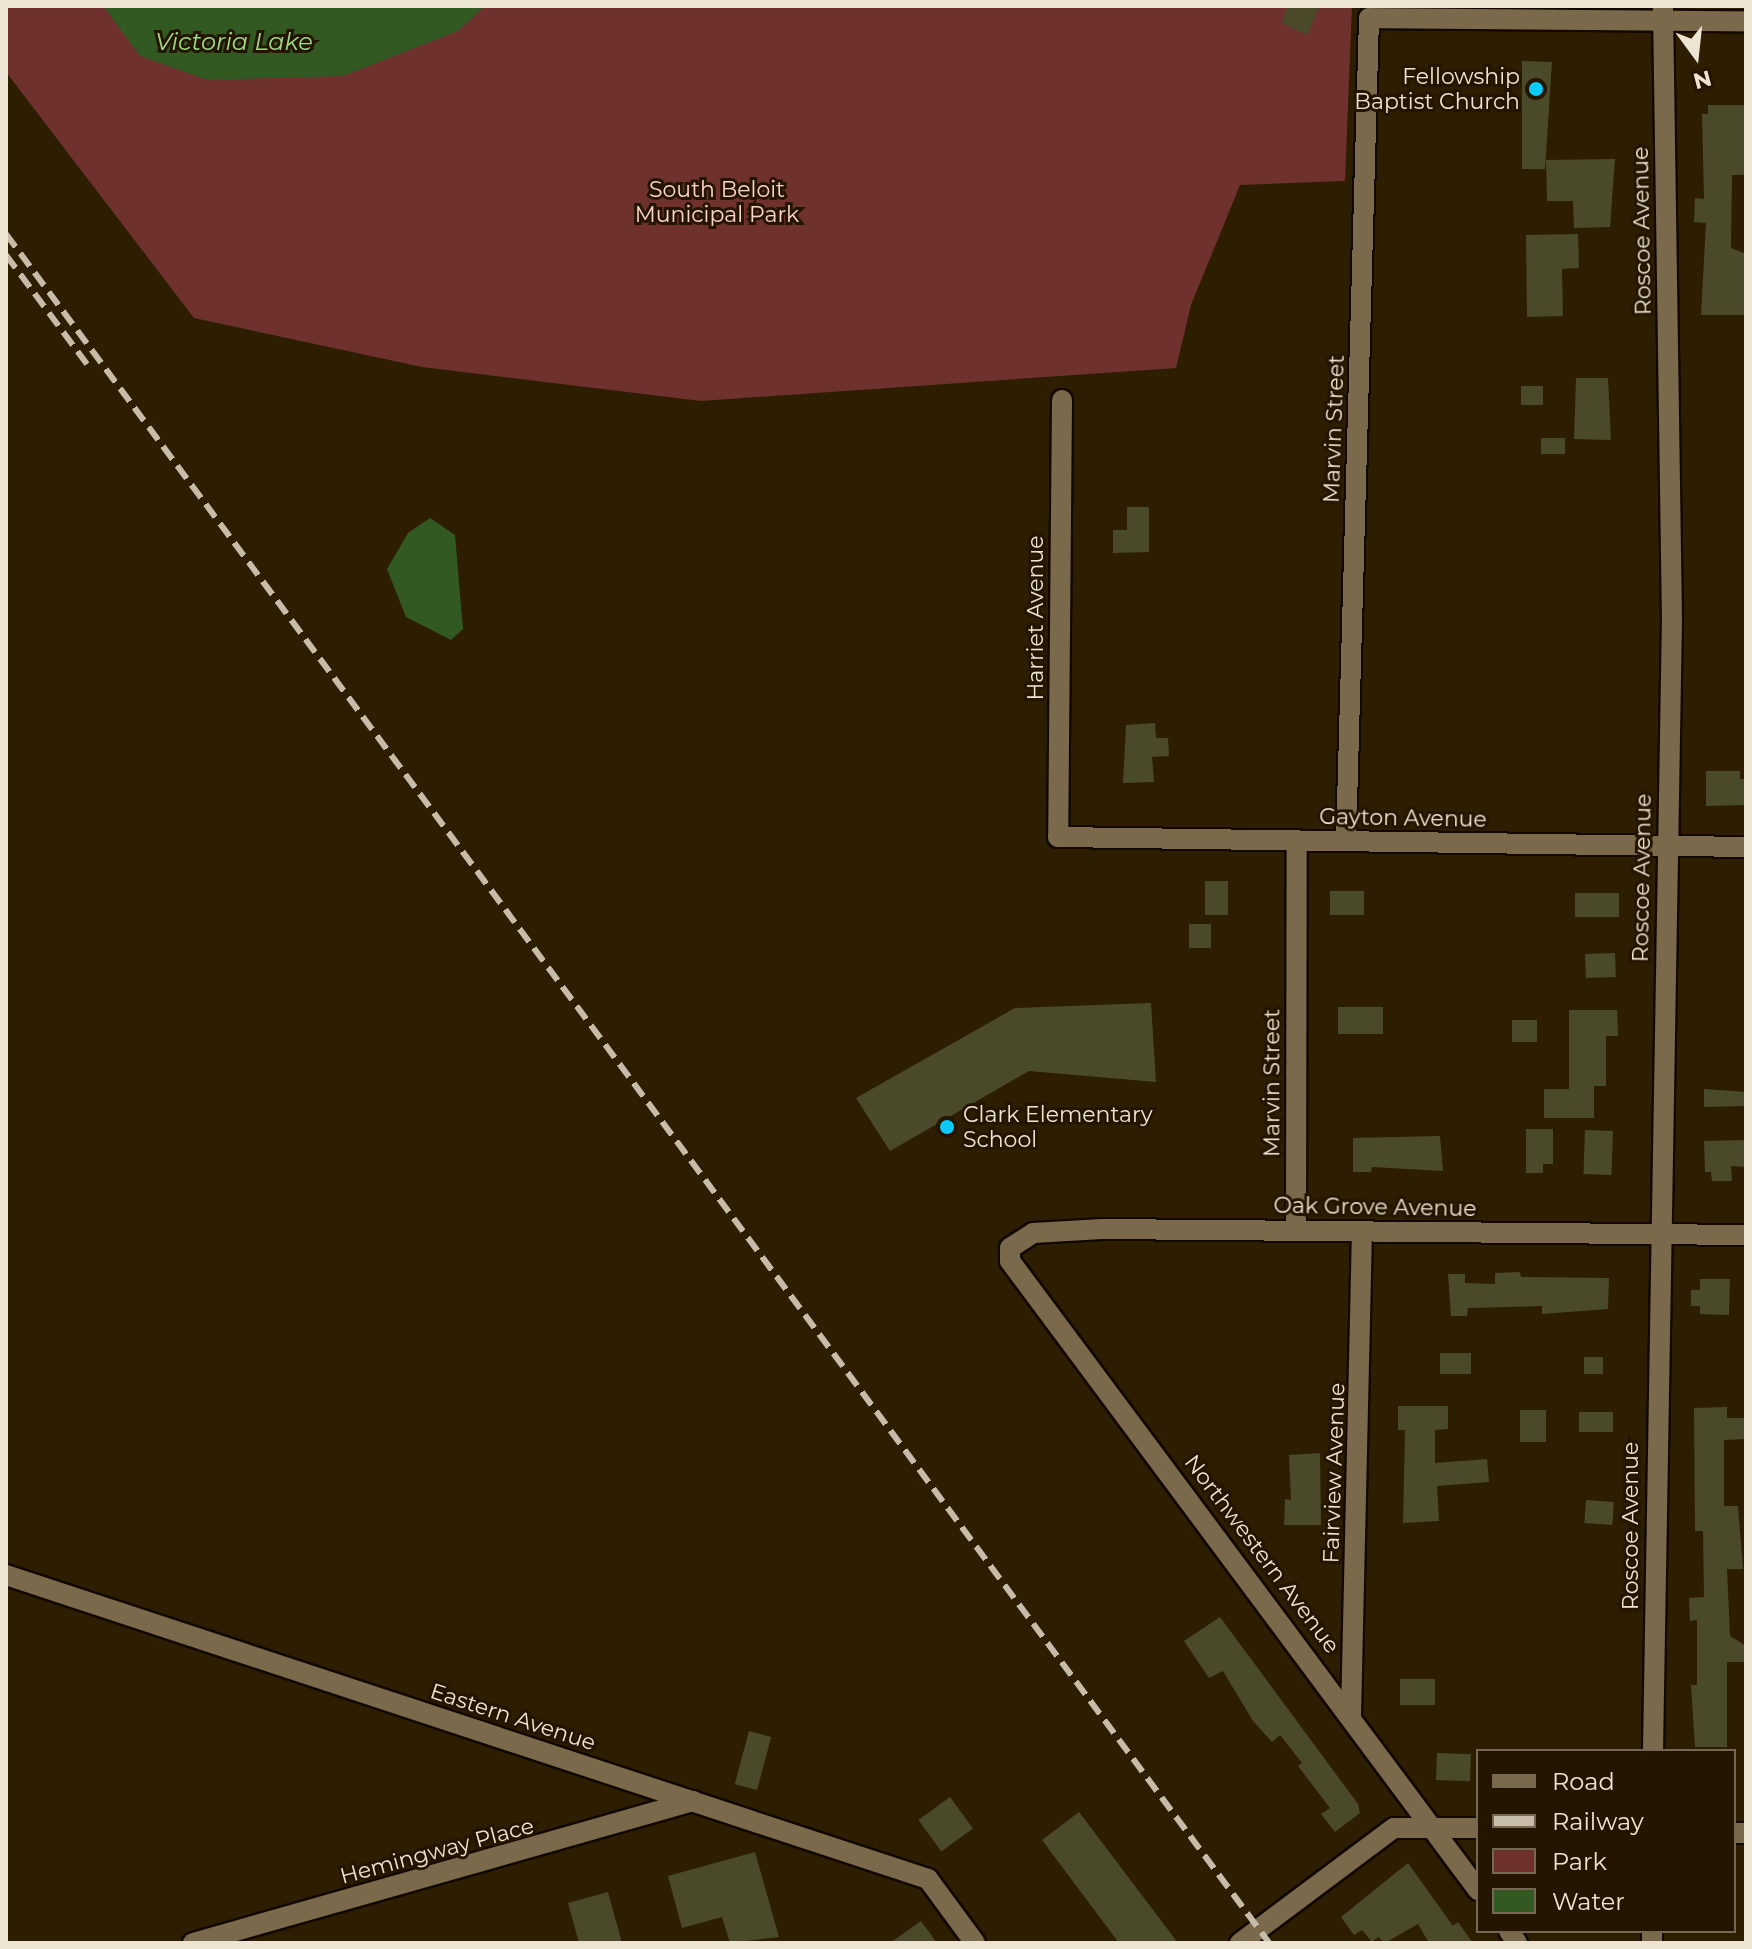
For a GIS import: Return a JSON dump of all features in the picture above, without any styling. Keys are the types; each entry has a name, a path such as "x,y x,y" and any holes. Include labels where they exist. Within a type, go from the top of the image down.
{"street":[{"name":"Marvin Street","path":"1346,841 1369,18 1663,13"},
{"path":"1663,13 1746,21"},
{"name":"Roscoe Avenue","path":"1653,1749 1659,1234 1672,621 1663,13"},
{"name":"Harriet Avenue","path":"1058,837 1062,400"},
{"name":"Gayton Avenue","path":"1058,837 1746,847"},
{"name":"Marvin Street","path":"1296,1229 1297,840"},
{"name":"Oak Grove Avenue","path":"1010,1248 1033,1233 1296,1229 1746,1235"},
{"name":"Fairview Avenue","path":"1351,1715 1362,1232"},
{"name":"Northwestern Avenue","path":"1010,1248 1010,1261 1351,1715 1476,1887"},
{"name":"Eastern Avenue","path":"6,1575 928,1879 975,1943"},
{"name":"Hemingway Place","path":"193,1943 693,1801"},
{"path":"1240,1943 1384,1834 1429,1825 1476,1828"}],"green space":[{"name":"South Beloit Municipal Park","path":"6,6 1352,6 1345,181 1240,185 1191,305 1176,368 701,401 422,367 194,318 6,72"}],"water":[{"name":"Victoria Lake","path":"103,6 485,6 458,31 343,76 207,80 140,56"},
{"path":"430,518 455,535 463,629 451,640 406,617 387,569 408,533"}],"building":[{"path":"1288,6 1320,6 1307,35 1281,23"},
{"path":"1522,61 1552,62 1545,169 1522,169"},
{"path":"1708,105 1746,105 1746,175 1732,175 1731,248 1744,253 1746,315 1701,315 1706,223 1694,222 1695,198 1704,199 1702,114 1708,114"},
{"path":"1615,159 1610,227 1574,228 1573,201 1547,201 1546,160"},
{"path":"1578,234 1579,268 1562,269 1563,316 1527,317 1526,235"},
{"path":"1576,378 1608,378 1611,440 1574,439"},
{"path":"1521,386 1543,386 1543,405 1521,405"},
{"path":"1541,438 1565,438 1565,454 1541,454"},
{"path":"1127,507 1149,507 1149,552 1113,553 1113,530 1127,530"},
{"path":"1155,723 1156,738 1168,738 1169,756 1152,757 1154,782 1123,783 1126,725"},
{"path":"1706,771 1740,771 1740,779 1746,779 1746,805 1706,806"},
{"path":"1205,881 1228,881 1228,915 1205,915"},
{"path":"1330,891 1364,891 1364,915 1330,915"},
{"path":"1575,893 1619,893 1619,917 1575,917"},
{"path":"1189,924 1211,924 1211,948 1189,948"},
{"path":"1615,953 1616,977 1586,978 1585,954"},
{"path":"1151,1003 1156,1082 1029,1071 890,1151 856,1098 1015,1008"},
{"path":"1338,1007 1383,1007 1383,1034 1338,1034"},
{"path":"1569,1010 1617,1010 1618,1036 1606,1036 1606,1086 1594,1086 1594,1118 1544,1118 1544,1089 1569,1089"},
{"path":"1512,1020 1537,1020 1537,1042 1512,1042"},
{"path":"1704,1089 1746,1092 1746,1106 1704,1107"},
{"path":"1526,1129 1553,1129 1553,1164 1543,1164 1543,1173 1526,1173"},
{"path":"1585,1130 1613,1131 1611,1175 1583,1174"},
{"path":"1440,1136 1443,1171 1372,1167 1371,1172 1353,1172 1353,1138"},
{"path":"1746,1140 1746,1167 1731,1166 1732,1181 1712,1181 1711,1172 1705,1172 1704,1141"},
{"path":"1520,1272 1521,1277 1609,1278 1608,1309 1542,1314 1542,1306 1468,1308 1467,1316 1451,1316 1448,1274 1465,1274 1465,1283 1495,1284 1495,1273"},
{"path":"1700,1279 1730,1279 1729,1315 1700,1314 1700,1306 1691,1306 1691,1290 1700,1290"},
{"path":"1440,1353 1471,1353 1471,1374 1440,1374"},
{"path":"1584,1357 1603,1357 1603,1374 1584,1374"},
{"path":"1398,1406 1448,1406 1448,1429 1435,1430 1435,1463 1487,1459 1489,1482 1437,1486 1439,1521 1403,1523 1405,1430 1398,1430"},
{"path":"1727,1407 1727,1418 1746,1418 1746,1439 1724,1440 1724,1506 1738,1506 1743,1569 1727,1569 1730,1636 1746,1646 1746,1662 1727,1662 1727,1747 1695,1747 1691,1685 1697,1685 1697,1620 1690,1621 1689,1598 1704,1597 1703,1531 1695,1531 1694,1408"},
{"path":"1520,1410 1546,1410 1546,1442 1520,1442"},
{"path":"1579,1412 1613,1412 1613,1432 1579,1432"},
{"path":"1320,1453 1321,1525 1284,1525 1285,1499 1291,1500 1289,1455"},
{"path":"1586,1500 1614,1502 1612,1525 1584,1523"},
{"path":"1220,1617 1358,1804 1360,1813 1335,1832 1321,1814 1330,1808 1298,1766 1302,1763 1280,1735 1272,1742 1253,1721 1223,1671 1209,1678 1184,1641"},
{"path":"1400,1679 1435,1679 1435,1705 1400,1705"},
{"path":"749,1731 771,1737 757,1790 735,1784"},
{"path":"1437,1753 1471,1754 1470,1781 1436,1780"},
{"path":"950,1797 973,1829 941,1851 918,1820"},
{"path":"1079,1812 1178,1943 1119,1943 1042,1840"},
{"path":"755,1852 779,1937 730,1943 722,1917 682,1928 668,1876"},
{"path":"1408,1863 1453,1926 1458,1922 1473,1943 1429,1943 1418,1924 1385,1943 1378,1937 1372,1942 1362,1930 1354,1935 1341,1917"},
{"path":"608,1892 622,1943 579,1943 568,1903"},
{"path":"921,1921 937,1943 890,1943"}],"railway":[{"path":"6,234 1269,1943"},
{"path":"6,255 87,364"}],"place":[{"name":"Fellowship Baptist Church","path":"1536,89"},
{"name":"Clark Elementary School","path":"947,1127"}]}
